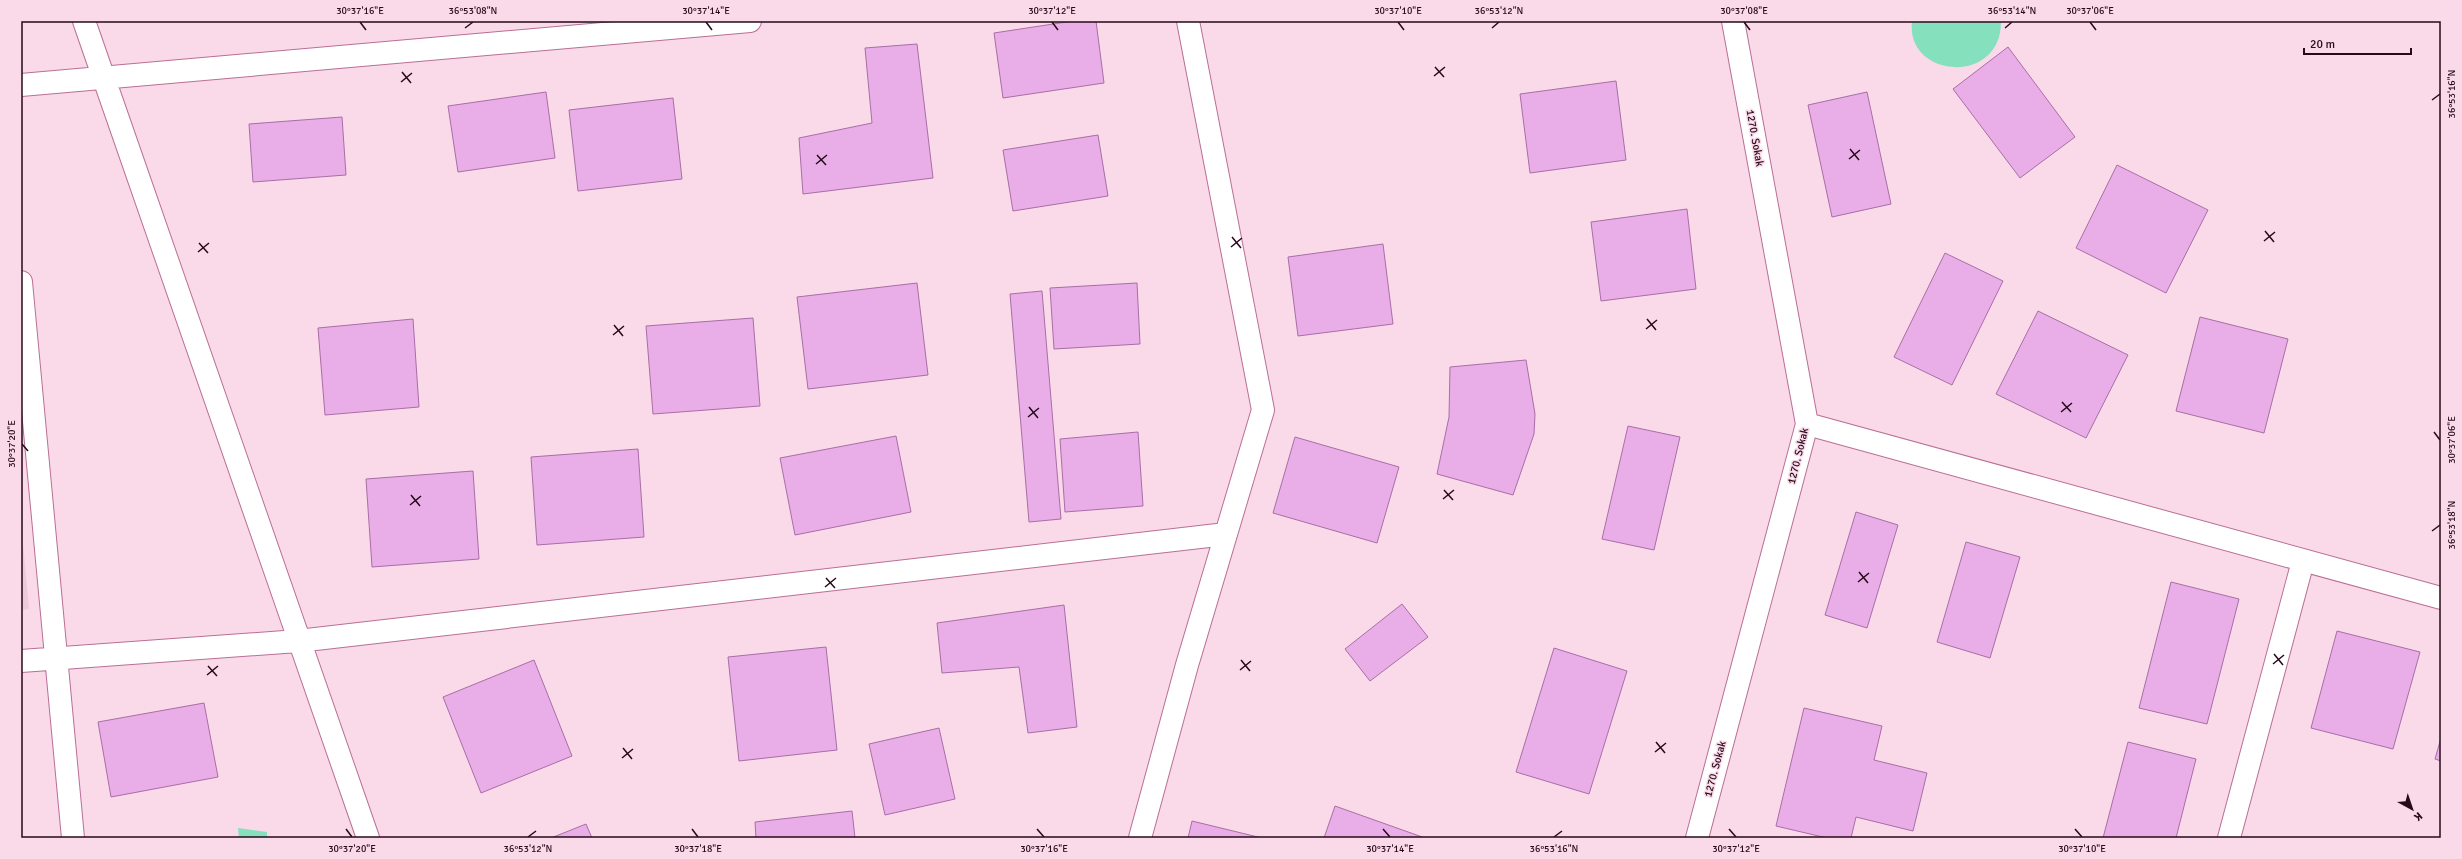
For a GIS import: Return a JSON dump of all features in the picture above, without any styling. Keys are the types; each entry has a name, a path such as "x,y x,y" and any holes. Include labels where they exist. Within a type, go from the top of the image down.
{"street":[{"path":"84,21 298,641 368,838"},
{"path":"21,85 750,21"},
{"path":"1140,838 1187,665 1264,410 1188,21"},
{"name":"1270. Sokak","path":"1697,838 1807,424 1733,21"},
{"path":"21,282 73,838"},
{"path":"1807,424 2441,598"},
{"path":"21,661 298,641 1226,534"},
{"path":"2229,838 2303,561"}],"shaded area":[{"path":"1912,21 2001,21 1997,42 1987,57 1971,65 1954,67 1937,64 1923,55 1914,40"},
{"path":"21,523 29,609 21,610"},
{"path":"238,828 267,832 267,838 239,838"}],"building":[{"path":"1073,21 1096,21 1104,83 1003,98 994,33"},
{"path":"917,44 933,178 803,194 799,138 872,123 865,48"},
{"path":"2008,47 2075,137 2020,178 1953,89"},
{"path":"1616,81 1626,160 1530,173 1520,94"},
{"path":"546,92 555,158 458,172 448,106"},
{"path":"1867,92 1891,204 1832,217 1808,105"},
{"path":"673,98 682,179 578,191 569,110"},
{"path":"342,117 346,175 253,182 249,124"},
{"path":"1098,135 1108,196 1013,211 1003,150"},
{"path":"2117,165 2208,210 2166,293 2076,248"},
{"path":"1687,209 1696,289 1601,301 1591,222"},
{"path":"1383,244 1393,324 1298,336 1288,257"},
{"path":"1945,253 2003,281 1952,385 1894,357"},
{"path":"917,283 928,375 808,389 797,297"},
{"path":"1137,283 1140,344 1054,349 1050,288"},
{"path":"1042,291 1061,519 1029,522 1010,294"},
{"path":"2038,311 2128,355 2086,438 1996,394"},
{"path":"2200,317 2288,339 2264,433 2176,411"},
{"path":"753,318 760,406 653,414 646,326"},
{"path":"413,319 419,407 325,415 318,328"},
{"path":"1526,360 1535,414 1534,434 1513,495 1437,474 1449,417 1450,367"},
{"path":"1628,426 1680,437 1654,550 1602,539"},
{"path":"1138,432 1143,506 1065,512 1060,439"},
{"path":"896,436 911,512 795,535 780,458"},
{"path":"1295,437 1399,467 1377,543 1273,513"},
{"path":"638,449 644,537 537,545 531,457"},
{"path":"473,471 479,559 372,567 366,479"},
{"path":"1856,512 1898,525 1867,628 1825,615"},
{"path":"1966,542 2020,557 1990,658 1937,642"},
{"path":"2171,582 2239,599 2207,724 2139,708"},
{"path":"1402,604 1428,637 1370,681 1345,649"},
{"path":"1064,605 1077,727 1028,733 1019,667 942,673 937,623"},
{"path":"2337,631 2420,652 2393,749 2311,728"},
{"path":"826,647 837,750 739,761 728,657"},
{"path":"1554,648 1627,671 1589,794 1516,772"},
{"path":"534,660 572,756 481,793 443,697"},
{"path":"204,703 218,777 111,797 98,722"},
{"path":"1804,708 1882,726 1874,760 1927,773 1913,831 1856,817 1851,838 1827,838 1776,826"},
{"path":"939,728 955,799 885,815 869,744"},
{"path":"2441,738 2441,761 2435,759"},
{"path":"2128,742 2196,759 2176,838 2103,838"},
{"path":"1335,806 1425,838 1324,838"},
{"path":"852,811 855,838 756,838 755,822"},
{"path":"1192,821 1262,838 1188,838"},
{"path":"586,824 592,838 551,838"}]}
